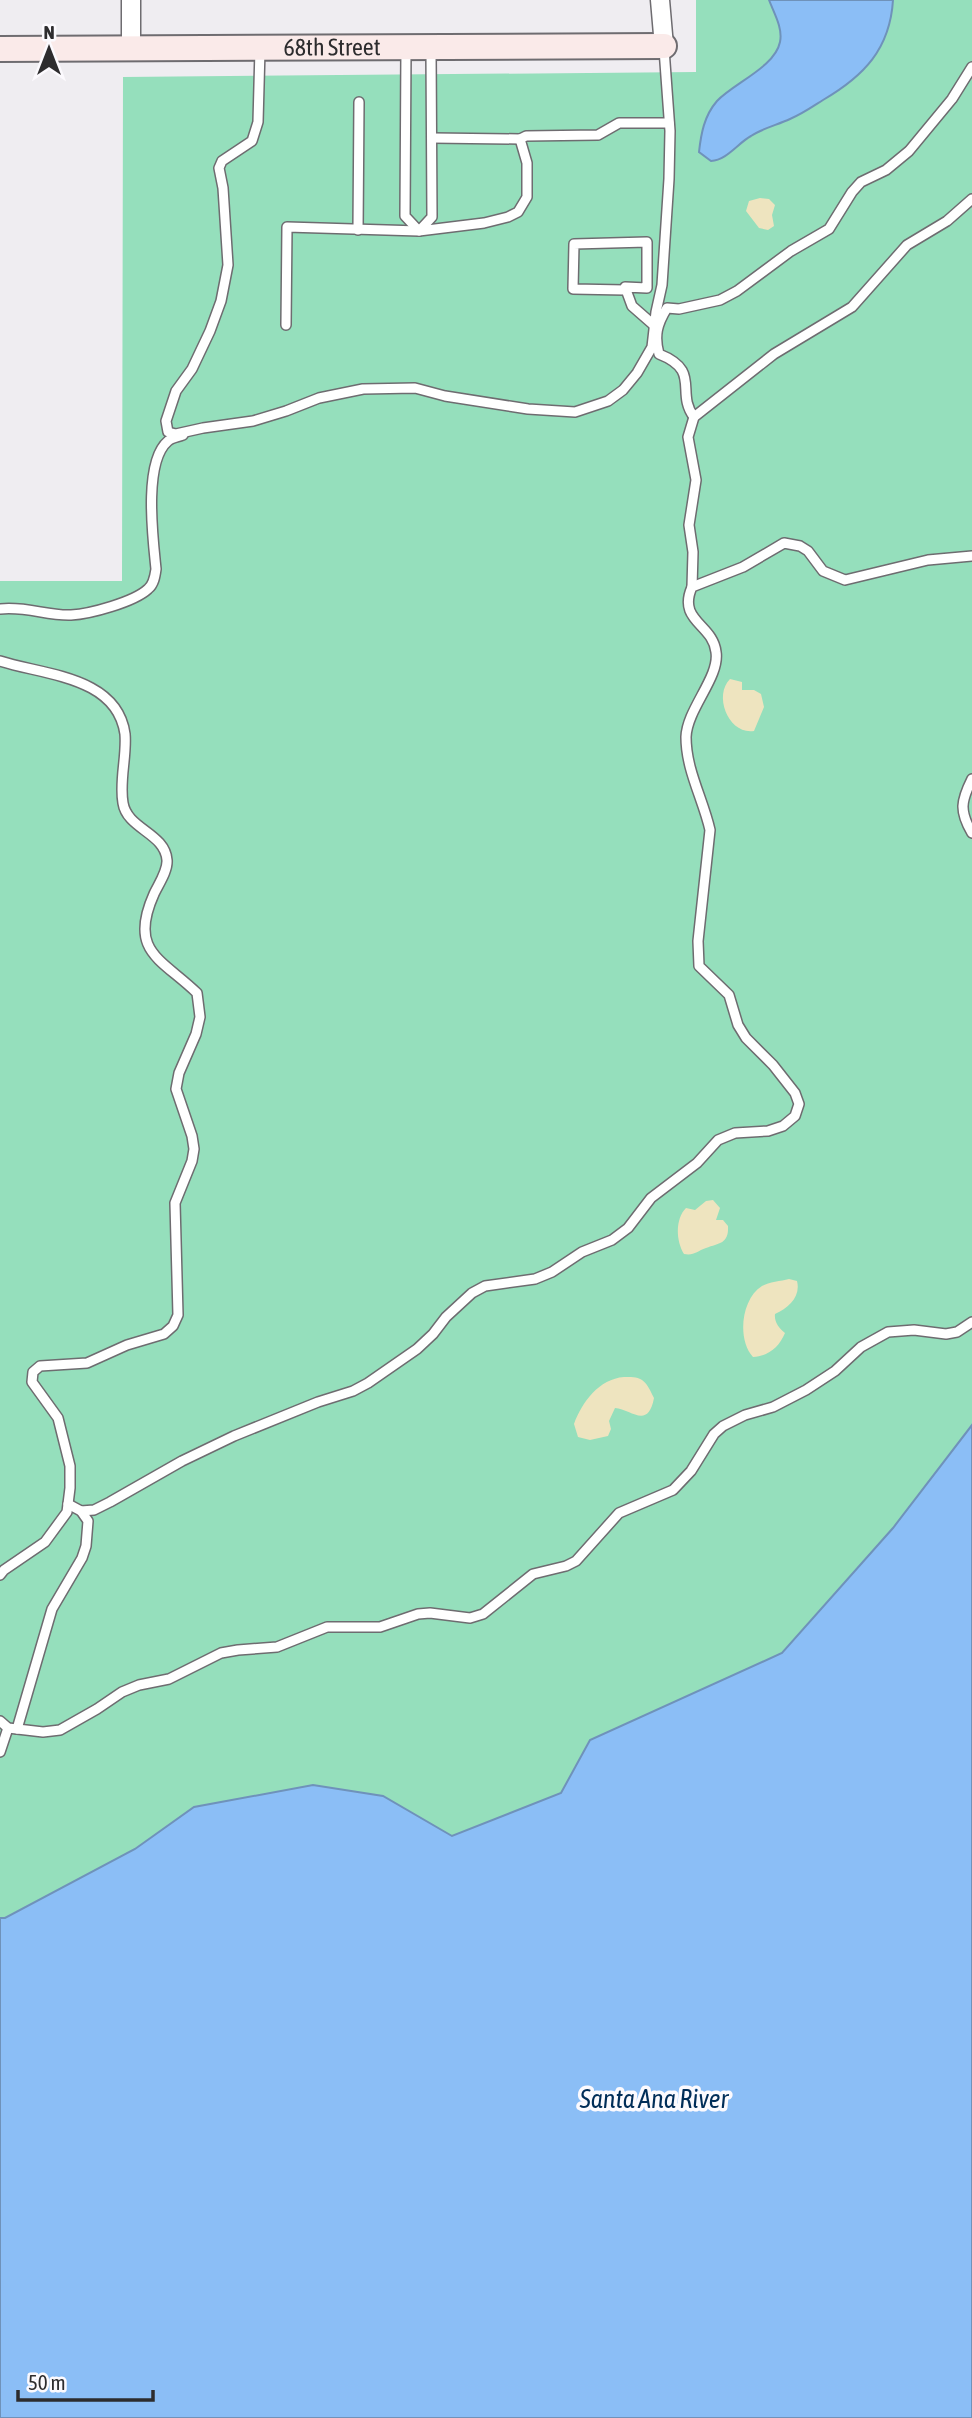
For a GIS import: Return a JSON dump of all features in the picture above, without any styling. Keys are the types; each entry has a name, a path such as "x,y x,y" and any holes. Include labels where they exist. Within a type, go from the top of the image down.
{"street":[{"path":"131,0 131,47"},
{"path":"660,0 664,46"},
{"name":"68th Street","path":"0,49 664,46"}],"lane":[{"path":"406,46 405,216 419,232"},
{"path":"419,232 432,217 431,46"},
{"path":"260,47 258,122 251,141 222,161 219,168 223,188 228,265 221,300 192,369 176,391 166,421 168,432 176,434 254,421 320,398 363,389 415,388 445,396 528,409 575,412 608,401 623,390 637,373 652,347 662,285 669,179 669,123 664,46"},
{"path":"659,299 667,308 679,309 720,300 737,291 791,251 829,229 861,182 886,170 909,151 952,99 972,67"},
{"path":"358,230 359,102"},
{"path":"432,138 520,139 526,136 598,135 619,123 669,123"},
{"path":"286,325 287,227 419,232 508,217 518,212 527,197 527,163 520,139"},
{"path":"80,1511 94,1510 182,1461 244,1431 354,1391 417,1349 472,1293 485,1286 535,1279 552,1272 582,1252 612,1240 628,1228 651,1198 697,1163 718,1140 735,1133 768,1131 783,1126 795,1116 799,1104 794,1093 774,1065 746,1038 738,1025 729,995 699,966 698,941 710,830 693,780 686,736 690,719 716,663 716,652 713,640 690,614 687,597 692,587 693,552 689,525 696,480 688,438 694,417 774,354 852,307 907,245 947,221 972,199"},
{"path":"647,243 647,288 625,287 625,290 573,289 574,244 647,243"},
{"path":"625,290 632,306 656,327"},
{"path":"667,308 656,327 656,342 659,354 680,366 685,377 688,409 694,417"},
{"path":"0,609 20,608 70,615 107,607 149,589 156,569 150,486 158,458 167,442 180,436 257,423 321,401 365,391 404,392 525,411 566,415 582,413 620,396 643,370 656,342"},
{"path":"692,587 743,567 784,543 800,545 823,571 845,580 928,560 972,556"},
{"path":"0,661 79,682 105,697 116,710 125,736 123,804 130,819 159,842 168,863 150,902 145,922 146,939 150,952 197,993 200,1005 196,1034 178,1073 176,1089 194,1149 175,1203 178,1315 173,1326 164,1334 127,1345 87,1363 40,1366 33,1372 32,1382 58,1418 70,1466 67,1512 45,1542 0,1575"},
{"path":"972,779 964,792 962,806 964,819 972,833"},
{"path":"0,1721 13,1728 43,1732 60,1730 122,1692 139,1685 169,1679 221,1653 276,1647 327,1627 380,1627 418,1614 430,1613 470,1618 483,1614 533,1574 576,1561 619,1513 674,1490 691,1471 714,1434 723,1426 745,1415 773,1408 806,1390 835,1371 861,1347 888,1332 914,1330 946,1334 957,1332 972,1322"},
{"path":"0,1752 13,1728 52,1609 82,1558 88,1521 80,1511 68,1504"}],"green space":[{"path":"696,0 972,0 972,1425 893,1528 782,1653 590,1740 561,1793 451,1836 383,1796 313,1785 194,1807 135,1849 0,1918 0,581 122,581 123,77 696,72"}],"sand":[{"path":"769,199 775,205 772,215 774,226 768,230 759,228 746,211 749,201"},
{"path":"730,679 742,682 742,690 754,690 761,694 764,707 754,731 737,727 726,713 723,695"},
{"path":"713,1200 720,1208 716,1220 723,1220 728,1226 725,1240 693,1254 684,1254 679,1243 678,1230 682,1213 686,1208 695,1210 706,1201"},
{"path":"789,1279 797,1281 797,1292 789,1305 775,1314 777,1325 785,1333 773,1350 753,1357 748,1350 743,1330 749,1300 762,1286"},
{"path":"636,1377 649,1387 654,1398 648,1413 638,1415 615,1408 609,1421 611,1429 608,1436 590,1440 578,1437 574,1424 587,1400 607,1382"}],"water":[{"path":"769,0 893,0 887,33 880,47 851,81 803,113 756,133 727,154 711,161 699,152 709,113 724,94 762,67 777,51 781,37"},
{"name":"Santa Ana River","path":"972,1425 972,2418 0,2418 0,1918 5,1918 135,1849 194,1807 313,1785 383,1796 452,1836 561,1793 590,1740 782,1653 893,1528"}]}
